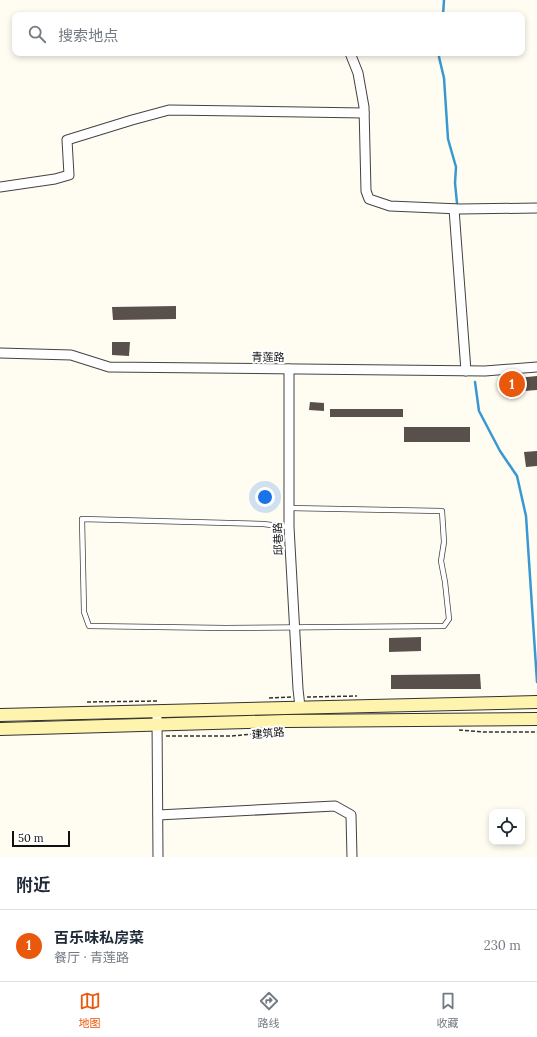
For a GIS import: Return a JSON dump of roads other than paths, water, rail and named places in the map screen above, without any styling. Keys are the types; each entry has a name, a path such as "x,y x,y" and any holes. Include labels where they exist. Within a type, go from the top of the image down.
{"main road":[{"path":"0,714 537,702"},
{"name":"建筑路","path":"0,729 157,730 278,721 537,719"}],"street":[{"path":"351,56 358,73 364,113 366,191 369,199 390,206 454,209 537,208"},
{"path":"0,187 55,179 69,175 67,140 169,110 364,113"},
{"path":"454,209 466,370"},
{"name":"青莲路","path":"0,353 71,355 109,366 485,370 537,366"},
{"name":"邱巷路","path":"289,369 289,527 300,707"},
{"path":"157,711 158,857"},
{"path":"158,815 336,806 351,816 352,857"}],"lane":[{"path":"289,508 442,510 444,542 441,561 449,619 444,626 225,628 89,626 84,612 82,519 263,524 289,527"}],"waterway":[{"path":"443,12 444,0"},
{"path":"439,56 444,78 448,139 456,167 455,183 457,203"},
{"path":"475,382 479,411 500,451 517,476 526,516 537,682"}],"place":[{"name":"百乐味私房菜","path":"512,384"}]}
